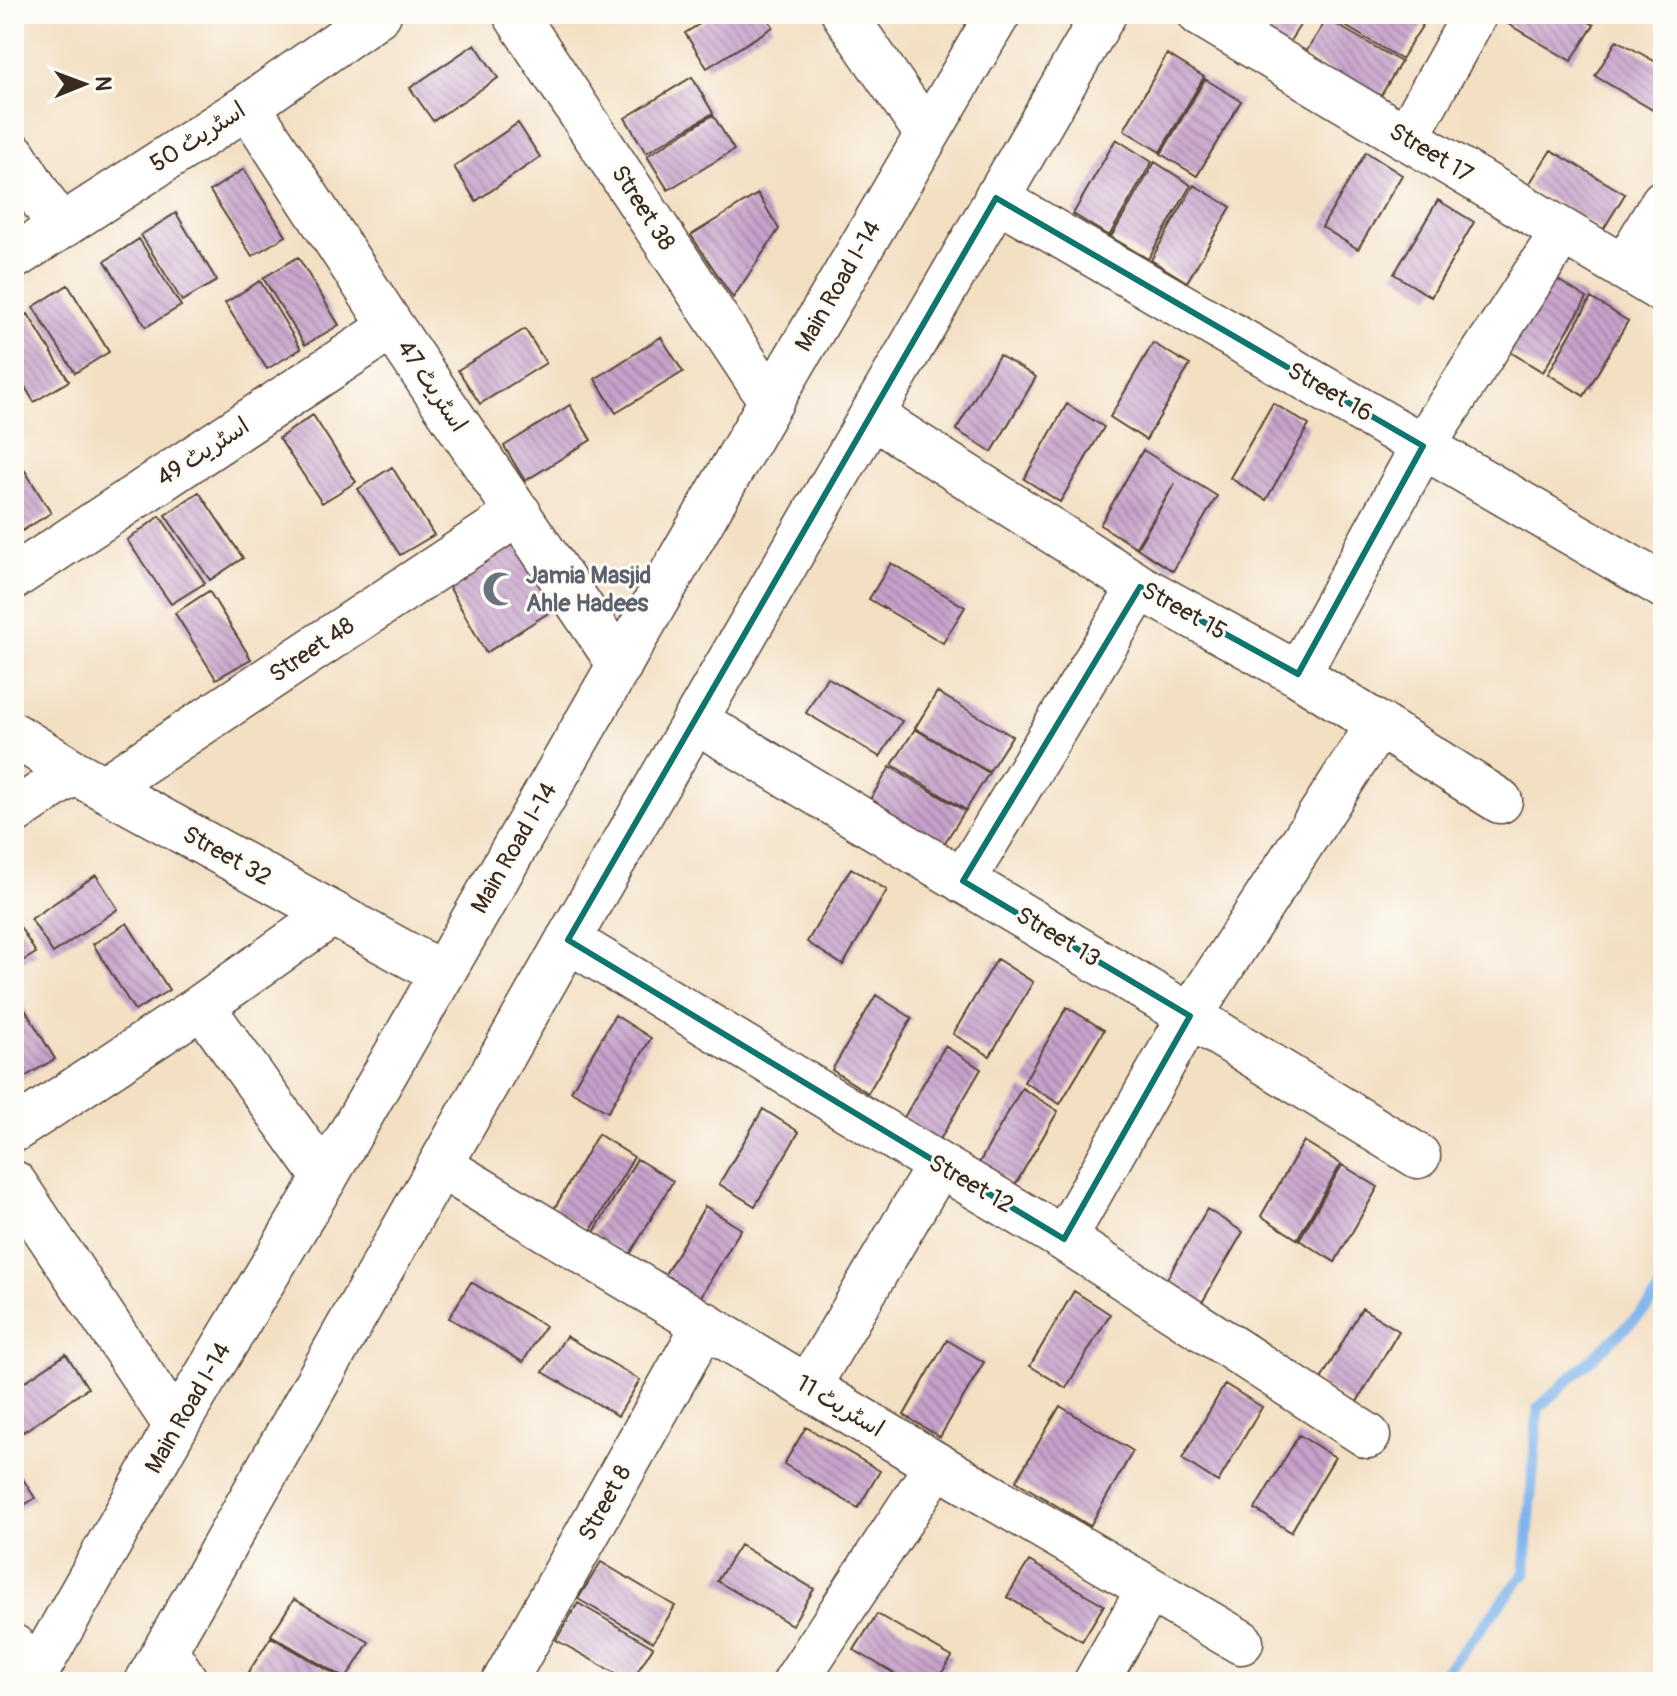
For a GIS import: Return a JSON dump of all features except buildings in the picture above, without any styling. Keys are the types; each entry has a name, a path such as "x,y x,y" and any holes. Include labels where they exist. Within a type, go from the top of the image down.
{"street":[{"name":"اسٹریٹ 50","path":"14,257 248,106 379,14"},
{"name":"Street 38","path":"515,14 771,401"},
{"path":"844,14 927,134"},
{"name":"Main Road I-14","path":"27,1669 325,1178 771,401 998,14"},
{"path":"167,1672 441,1166 568,940 1104,14"},
{"name":"Street 17","path":"1200,14 1663,291"},
{"path":"1406,138 1475,14"},
{"name":"اسٹریٹ 47","path":"248,106 392,327 620,665"},
{"path":"14,155 59,227"},
{"name":"Street 16","path":"996,198 1663,586"},
{"path":"1624,268 1663,202"},
{"path":"1298,674 1423,446 1563,231"},
{"name":"اسٹریٹ 49","path":"14,577 392,327"},
{"name":"Street 15","path":"872,416 1140,587 1298,674 1500,801"},
{"name":"Street 48","path":"14,812 90,780 519,513"},
{"path":"963,881 1140,587"},
{"name":"Street 13","path":"696,721 1418,1156"},
{"path":"1064,1239 1190,1016 1379,724"},
{"name":"Street 32","path":"14,735 441,973"},
{"path":"14,1130 202,1006 332,914"},
{"name":"Street 12","path":"568,940 1064,1239 1368,1436"},
{"path":"202,1006 325,1178"},
{"path":"808,1387 939,1165"},
{"name":"اسٹریٹ 11","path":"441,1166 937,1465 1241,1642"},
{"path":"14,1183 176,1426"},
{"name":"Street 8","path":"504,1682 705,1324"},
{"path":"795,1682 937,1465"},
{"path":"1096,1682 1149,1589"}],"highlighted area":[{"path":"996,198 1423,446 1298,674 1140,587 963,881 1190,1016 1064,1239 568,940"}],"waterway":[{"path":"1435,1682 1525,1573 1538,1408 1649,1306 1663,1285"}],"place":[{"name":"Jamia Masjid Ahle Hadees","path":"500,589"}]}
